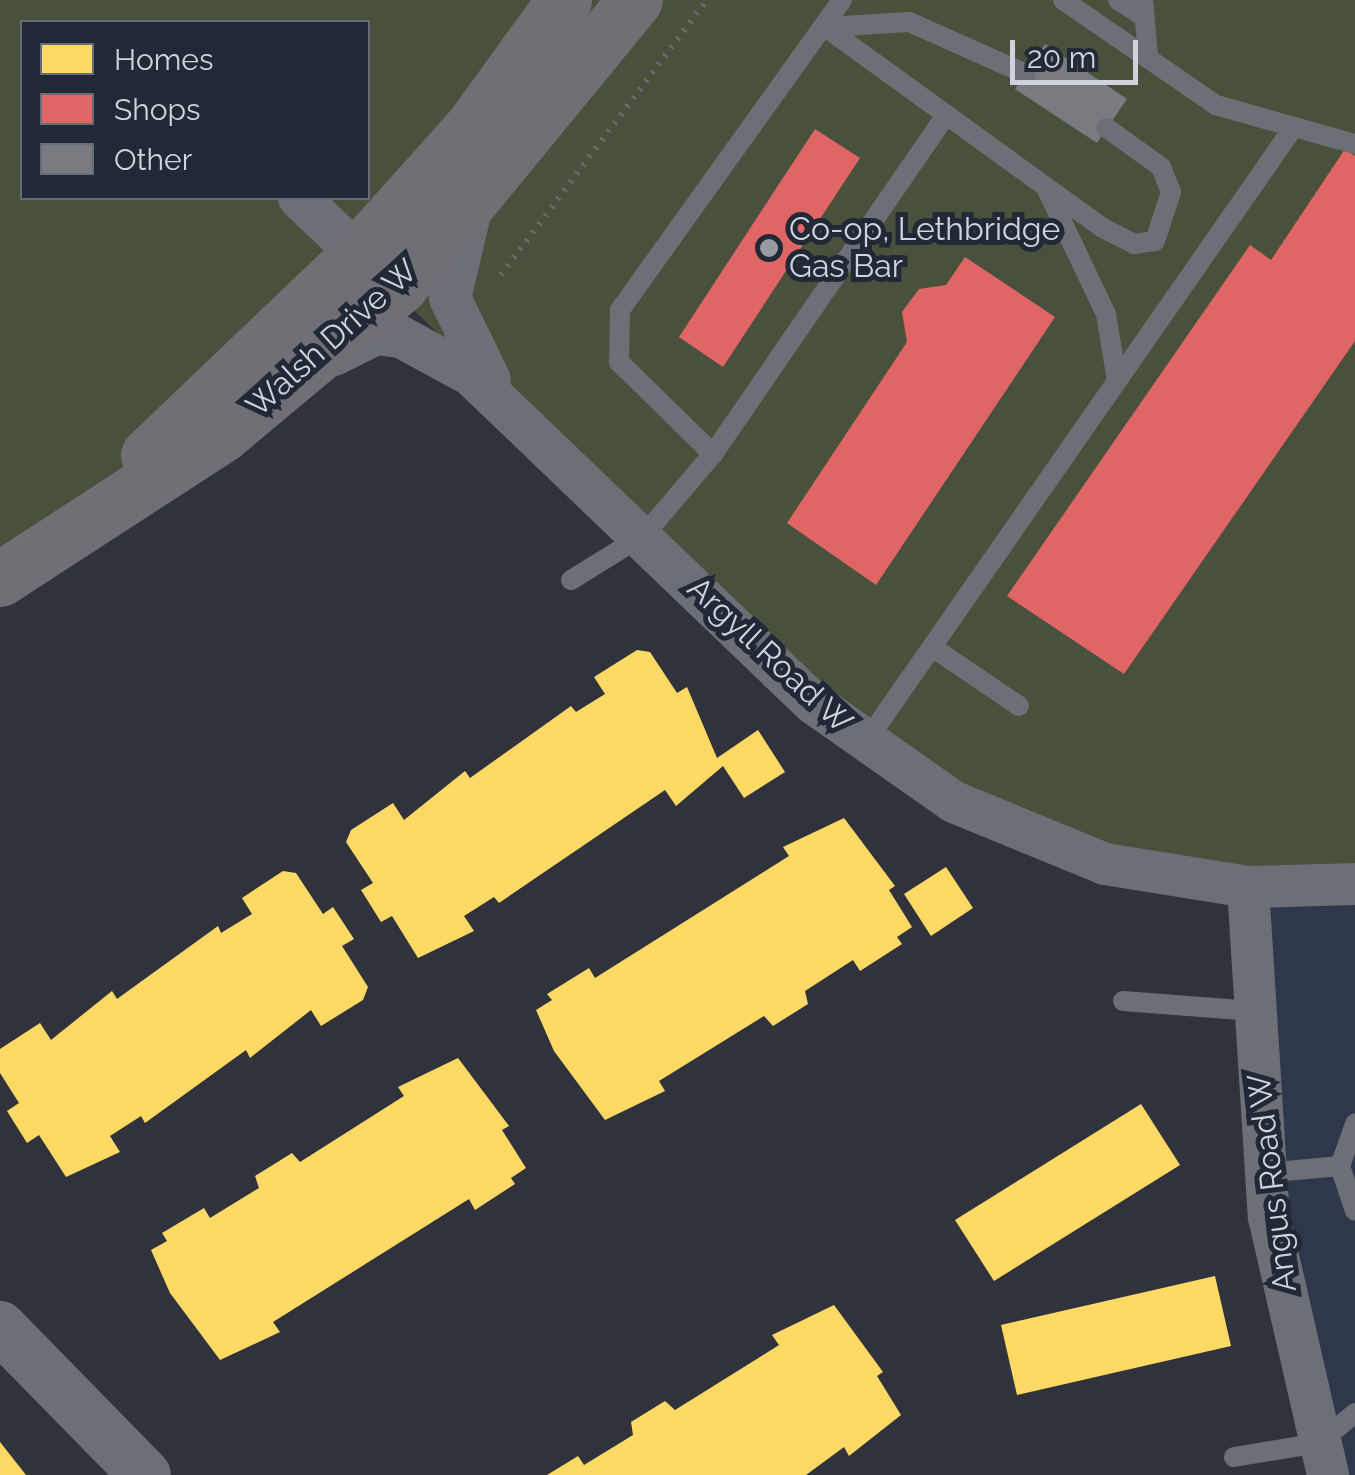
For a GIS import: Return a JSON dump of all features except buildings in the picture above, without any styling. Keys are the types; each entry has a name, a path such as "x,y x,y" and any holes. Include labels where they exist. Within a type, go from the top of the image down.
{"main road":[{"name":"Walsh Drive W","path":"64,538 358,254 472,127 564,0"},
{"name":"Walsh Drive W","path":"0,579 292,379 400,286 635,0"}],"street":[{"path":"478,193 450,268 450,298 470,352 514,412"},
{"path":"301,200 358,254"},
{"path":"292,379 376,334 400,337 432,350 514,412"},
{"name":"Argyll Road W","path":"514,412 865,744 1026,839 1104,864 1248,887 1355,884"},
{"name":"Angus Road W","path":"1248,887 1265,1174 1324,1459"},
{"path":"0,1327 145,1475"}],"lane":[{"path":"712,454 619,362 620,310 767,94 825,28 842,0"},
{"path":"1063,0 1148,54 1216,104 1290,131 1355,144"},
{"path":"1118,0 1142,7 1148,54"},
{"path":"825,28 909,22 1026,74"},
{"path":"825,28 1045,187 1134,244 1155,240 1172,192 1161,167 1107,128"},
{"path":"571,580 644,535 712,454 945,116"},
{"path":"865,744 1290,131"},
{"path":"1045,187 1106,314 1117,381"},
{"path":"932,647 1019,706"},
{"path":"1122,1001 1254,1011"},
{"path":"1355,1124 1340,1166 1355,1211"},
{"path":"1265,1174 1340,1166"},
{"path":"1234,1457 1324,1459 1355,1413"}],"path":[{"path":"493,294 707,0"}],"shaded area":[{"path":"1355,884 1355,1475 1328,1475 1295,1349 1248,887"}],"green space":[{"path":"0,0 1355,0 1355,884 1248,887 954,802 644,535 379,276 0,579"}],"place":[{"name":"Co-op, Lethbridge Gas Bar","path":"769,248"}]}
